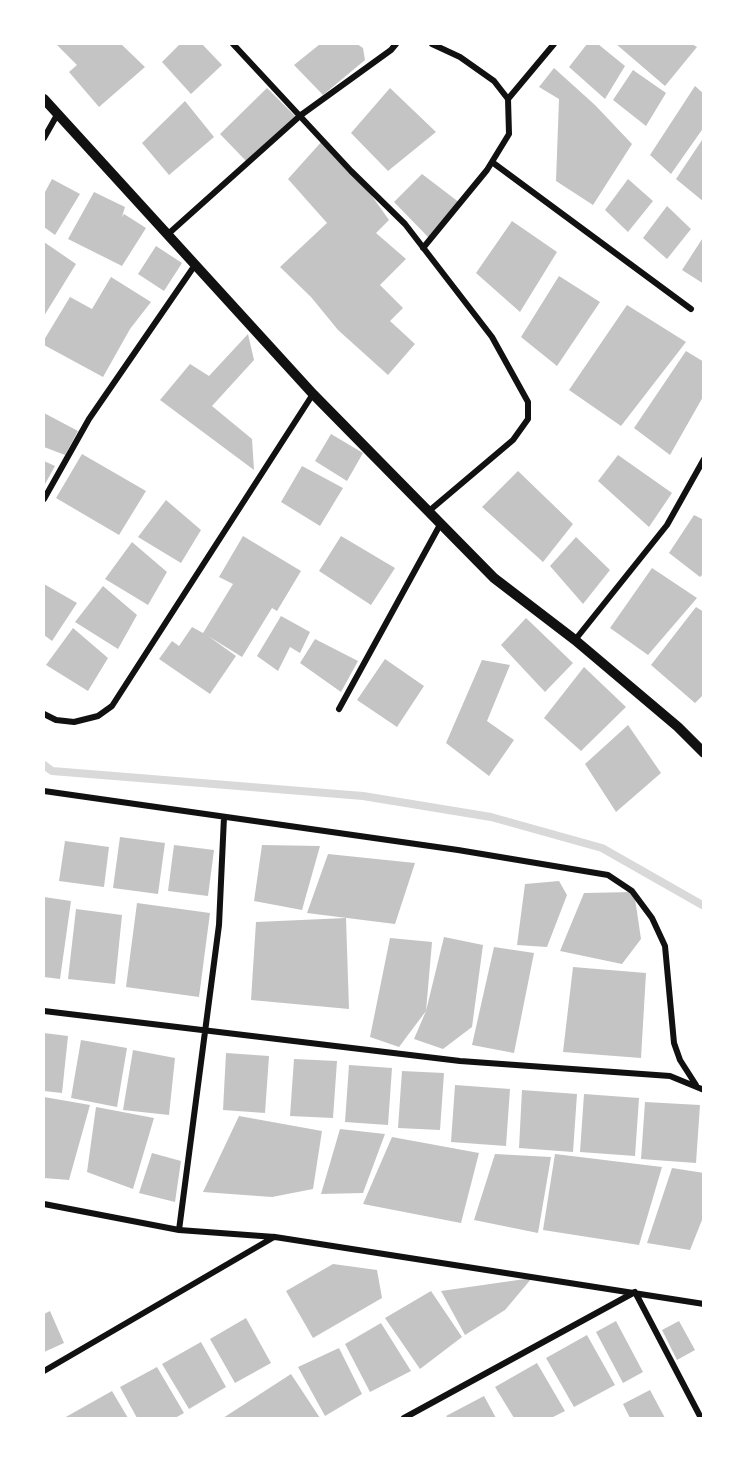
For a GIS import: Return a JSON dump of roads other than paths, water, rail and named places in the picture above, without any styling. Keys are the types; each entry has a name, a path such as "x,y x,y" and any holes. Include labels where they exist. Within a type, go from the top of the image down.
{"street":[{"path":"233,44 351,171 405,224 492,337 528,402 528,418 513,440 429,511"},
{"path":"167,235 301,115 391,51 396,44"},
{"path":"423,248 492,162 510,134 508,99 486,75 460,57 432,44"},
{"path":"508,99 554,44"},
{"path":"44,99 313,394 494,578 575,640 678,727 704,753"},
{"path":"44,138 57,115"},
{"path":"492,162 692,309"},
{"path":"44,499 89,419 195,265"},
{"path":"44,714 56,720 74,722 98,716 112,706 313,394"},
{"path":"575,640 667,525 704,459"},
{"path":"339,709 441,523"},
{"path":"44,791 458,850 609,875 632,891 652,918 665,946 674,1043 680,1060 696,1085"},
{"path":"179,1230 219,925 224,817"},
{"path":"44,1011 460,1061 670,1076 704,1090"},
{"path":"44,1204 179,1230 275,1237 704,1304"},
{"path":"44,1371 275,1237"},
{"path":"404,1419 635,1292"},
{"path":"635,1292 701,1419"}],"waterway":[{"path":"44,765 52,771 363,796 491,817 602,848 704,906"}]}
